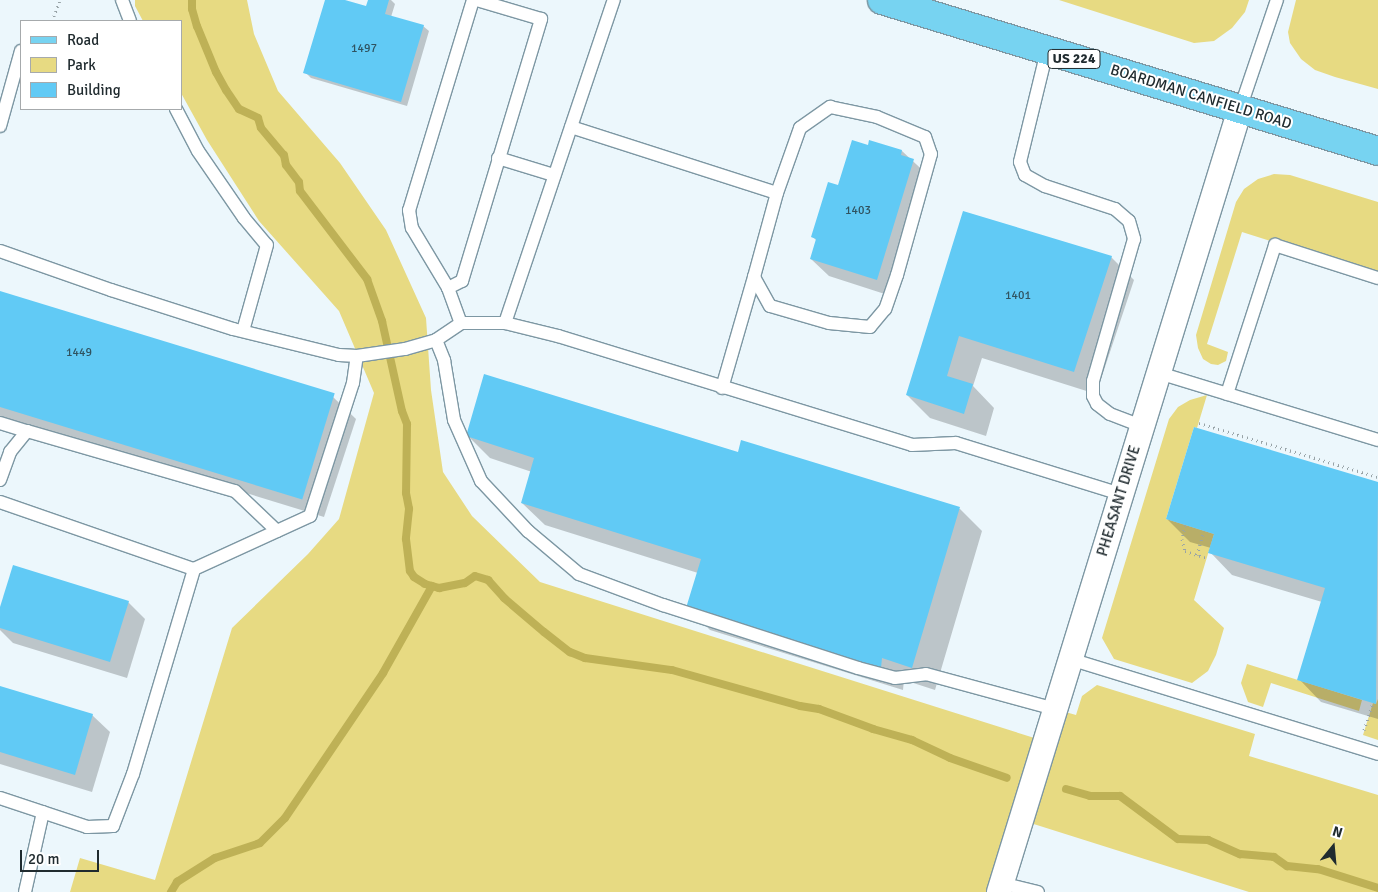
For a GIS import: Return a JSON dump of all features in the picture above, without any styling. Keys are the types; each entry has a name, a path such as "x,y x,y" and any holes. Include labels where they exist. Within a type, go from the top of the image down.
{"main road":[{"name":"BOARDMAN CANFIELD ROAD","path":"882,0 1378,150"}],"street":[{"name":"PHEASANT DRIVE","path":"1000,888 1240,109"}],"lane":[{"path":"122,0 130,20"},
{"path":"448,288 462,281 541,19 475,0 409,210 412,228 448,288 461,323"},
{"path":"505,323 614,0"},
{"path":"1240,109 1277,0"},
{"path":"1048,51 1020,162 1025,175 1045,186 1115,210 1130,221 1134,239 1093,381 1093,396 1097,404 1110,414 1142,426"},
{"path":"0,126 20,55"},
{"path":"722,388 776,193 800,128 830,107 877,117 924,137 931,154 891,292 885,309 870,327 829,323 770,306 754,277"},
{"path":"177,110 198,151 244,218 267,245 242,331"},
{"path":"571,127 776,193"},
{"path":"498,158 554,175"},
{"path":"1227,394 1275,245 1378,278"},
{"path":"0,251 111,290 242,331 338,355 363,355 405,349 436,340 461,323 505,323 558,336 912,446 956,443 1122,494"},
{"path":"436,340 444,360 454,420 481,481 528,531 579,574 673,608 858,668 895,678 926,674 1055,709"},
{"path":"0,502 194,569 310,516 352,383 363,355"},
{"path":"1159,373 1378,440"},
{"path":"0,423 235,491 277,531"},
{"path":"0,480 10,452 28,431"},
{"path":"0,798 86,827 113,826 133,774 194,569"},
{"path":"1070,660 1378,754"},
{"path":"25,892 43,812"},
{"path":"1000,888 1038,892"}],"path":[{"path":"52,20 60,0"},
{"path":"1198,422 1378,477"},
{"path":"1186,525 1182,539 1185,551 1206,558"},
{"path":"1197,554 1204,531"},
{"path":"1359,748 1373,703"}],"green space":[{"path":"135,0 247,0 254,34 278,91 340,163 386,230 426,318 431,390 443,472 472,516 540,582 1044,741 1055,709 1076,715 1082,696 1097,685 1255,734 1249,756 1378,795 1378,892 1249,892 1021,820 999,892 70,892 80,858 155,880 232,628 308,554 339,519 374,393 339,311 259,221 207,140 182,95 182,20 142,20 135,6"},
{"path":"1059,0 1249,0 1245,12 1232,28 1214,41 1194,43"},
{"path":"1296,0 1378,0 1378,89 1315,70 1301,59 1290,43 1288,32"},
{"path":"1274,174 1290,175 1378,202 1378,275 1242,232 1207,344 1228,352 1226,361 1218,365 1211,364 1203,359 1198,348 1196,335 1236,202 1244,189 1258,179"},
{"path":"1207,395 1197,428 1194,427 1166,519 1214,534 1194,600 1224,628 1216,655 1208,671 1192,683 1114,659 1102,638 1169,419 1178,407 1190,400"},
{"path":"1247,664 1362,700 1359,711 1271,683 1263,707 1248,702 1241,683"},
{"path":"1378,699 1378,740 1363,735 1373,703 1376,704"}],"building":[{"path":"325,0 345,0 366,6 368,0 389,0 385,14 424,25 401,102 303,73"},
{"path":"852,140 868,145 869,140 902,150 901,155 914,159 877,280 810,259 816,239 811,237 828,182 838,185"},
{"path":"963,211 1112,256 1074,372 959,336 947,376 973,384 964,414 906,395"},
{"path":"0,291 335,393 302,499 0,407"},
{"path":"484,374 738,452 741,440 960,507 912,668 882,658 881,668 686,608 701,559 521,503 534,458 466,436"},
{"path":"1194,427 1378,482 1376,704 1297,680 1325,588 1208,553 1214,534 1166,519"},
{"path":"13,565 129,601 110,662 0,628 0,607"},
{"path":"0,686 93,714 75,775 0,752"}],"waterway":[{"path":"192,0 192,9 197,26 216,72 226,90 239,109 258,118 261,128 284,155 286,165 299,182 300,191 367,279 382,321 402,411 407,424 406,493 409,509 406,539 410,571 414,577 425,584 439,588 465,583 475,576 488,580 504,598 544,632 570,652 585,658 672,670 800,706 819,709 873,729 912,740 950,758 1007,778"},
{"path":"171,892 177,882 215,858 260,843 285,818 383,673 432,586"},
{"path":"1066,789 1090,796 1120,796 1178,839 1208,840 1240,854 1274,857 1287,866 1318,869 1378,888"}]}
